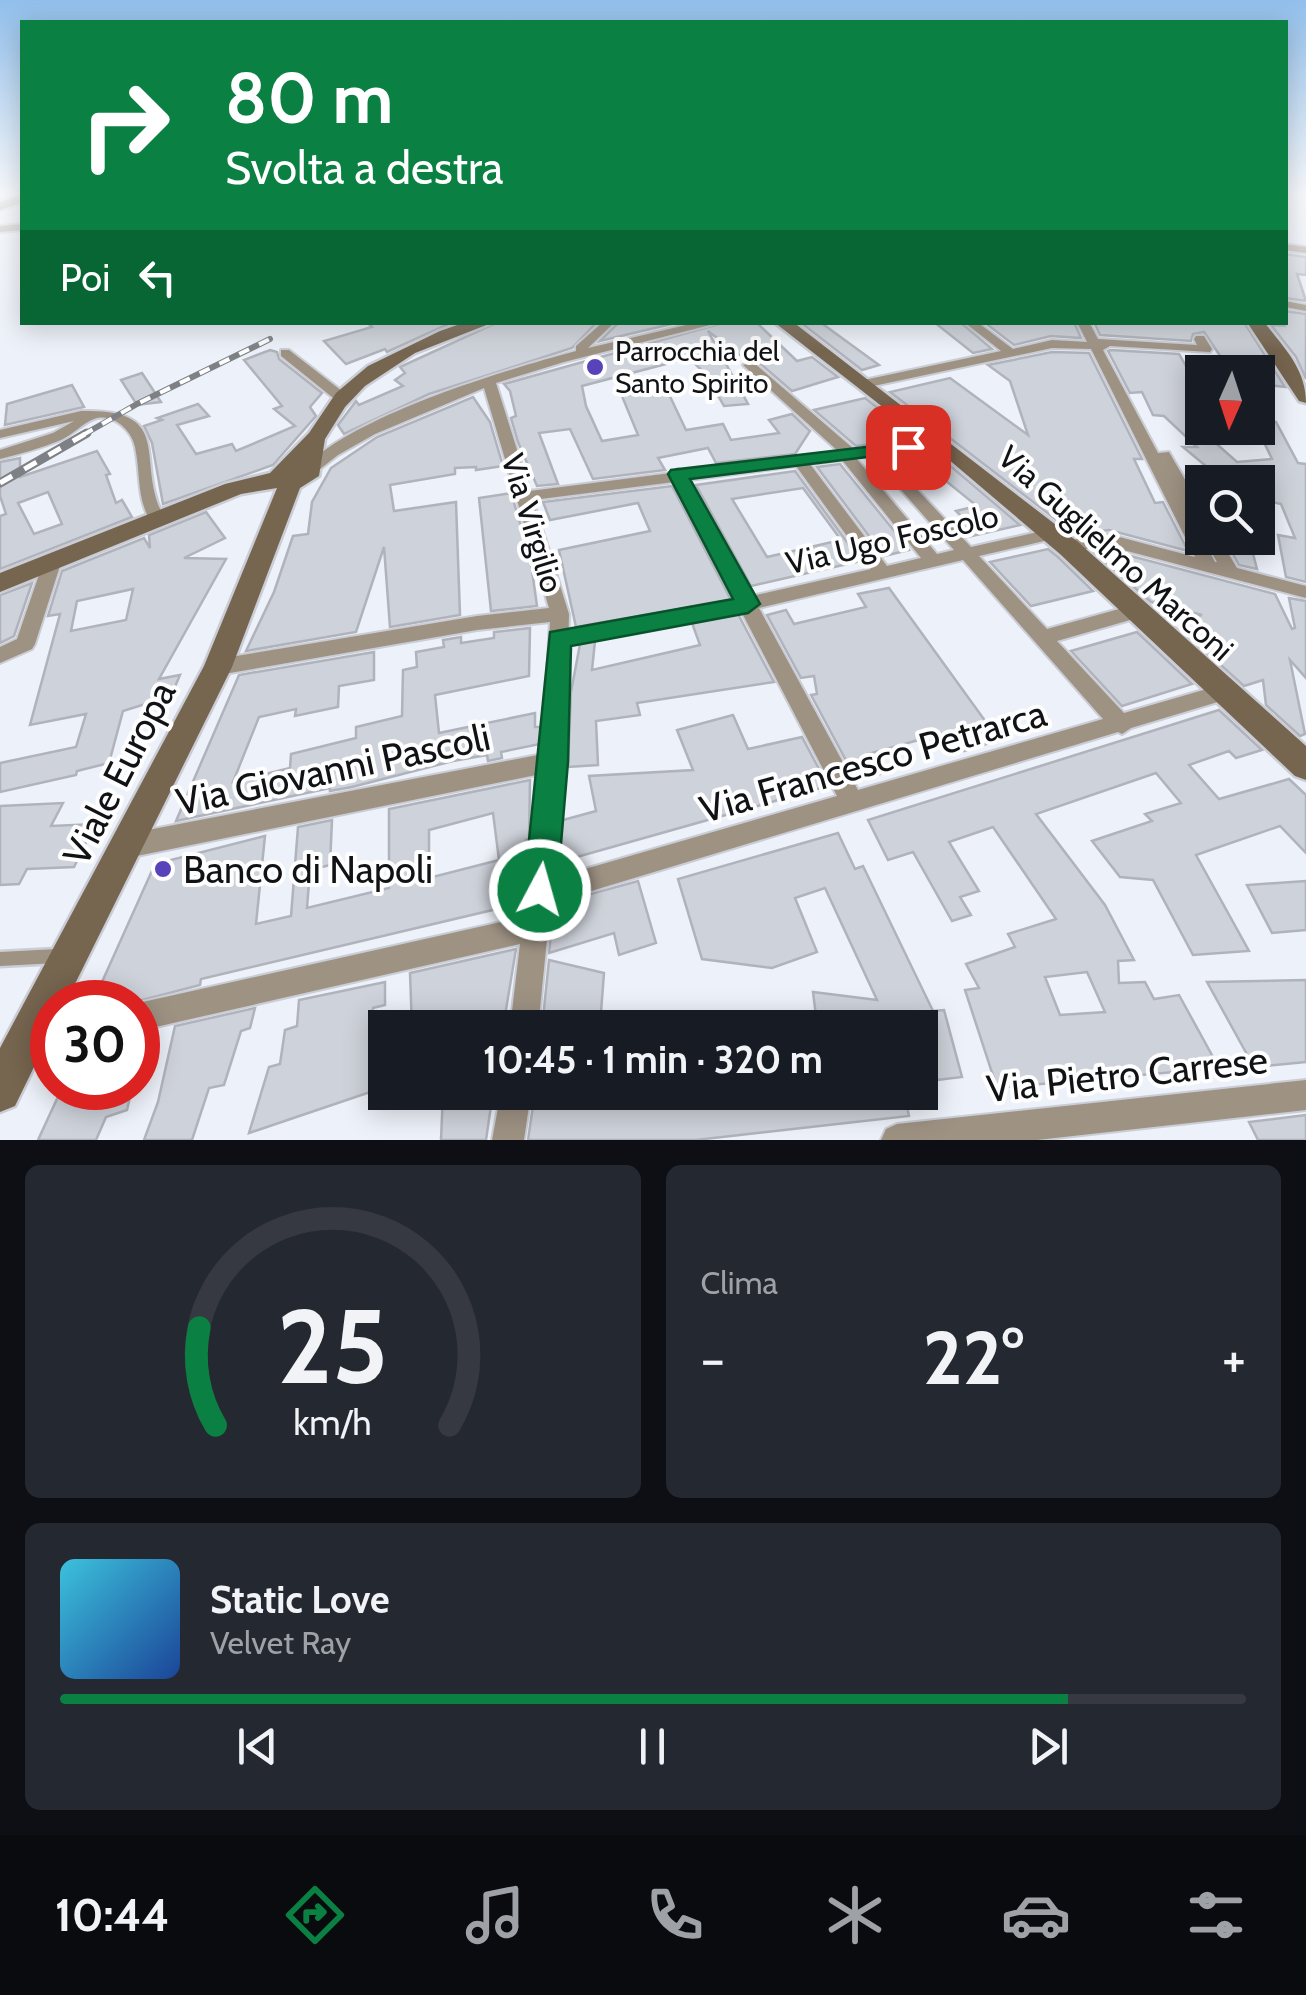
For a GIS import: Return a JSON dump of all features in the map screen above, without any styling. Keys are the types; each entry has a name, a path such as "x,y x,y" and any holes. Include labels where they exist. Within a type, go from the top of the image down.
{"main road":[{"path":"320,430 342,398 378,365 438,336 476,325"},
{"name":"Via Guglielmo Marconi","path":"786,325 941,442 1058,540 1306,766"},
{"path":"1257,325 1306,397"},
{"name":"Viale Europa","path":"61,980 218,667 294,473 320,430"},
{"path":"0,583 233,490 294,473"},
{"name":"Viale Europa","path":"0,1091 30,1050"}],"street":[{"path":"576,352 607,325"},
{"path":"294,473 355,438 488,380 576,352 703,325"},
{"path":"973,325 1009,351"},
{"path":"1085,325 1185,492"},
{"path":"1093,325 1208,566"},
{"path":"864,384 1052,344 1206,349 1200,339"},
{"path":"285,353 326,390 342,398"},
{"path":"749,365 849,455 932,560"},
{"name":"Via Virgilio","path":"488,380 560,614 554,762 526,1010"},
{"path":"0,455 41,443 93,416"},
{"path":"0,434 93,416 126,418 136,427 142,446 143,490 158,520"},
{"path":"320,430 355,438"},
{"path":"526,496 941,442"},
{"path":"875,452 1122,725"},
{"path":"801,462 881,571"},
{"path":"678,474 853,803"},
{"name":"Via Ugo Foscolo","path":"748,604 932,560 1058,540 1108,540 1306,592"},
{"path":"1221,555 1231,572"},
{"path":"0,655 25,644 52,562"},
{"path":"1042,638 1137,611"},
{"path":"218,667 477,623 560,614"},
{"name":"Via Francesco Petrarca","path":"540,890 578,883 1224,692"},
{"name":"Via Giovanni Pascoli","path":"127,846 554,762"},
{"path":"160,1012 536,927"},
{"name":"Via Pietro Carrese","path":"898,1140 1306,1094"},
{"path":"508,1140 513,1110"}],"lane":[{"path":"559,639 748,604"},
{"path":"0,960 70,956"}],"building":[{"path":"1288,254 1306,257 1306,275 1297,274 1306,301 1288,298"},
{"path":"1288,311 1306,314 1306,379 1296,357 1271,325 1285,326"},
{"path":"446,325 387,352 385,349 346,364 324,341 372,327"},
{"path":"491,325 594,325 572,348 429,394 344,434 338,425 356,401 359,405 403,386 395,380 405,373 400,367"},
{"path":"616,325 667,325 600,341"},
{"path":"715,325 759,325 797,361 812,357 838,377 792,391 755,359 746,360 708,331 748,404 724,406 712,385 716,384 689,358 582,386 586,406 602,441 638,435 622,396 667,390 686,430 723,424 731,440 779,433 769,420 792,414 810,431 795,454 716,463 708,448 658,458 665,470 593,479 570,429 539,433 558,484 537,486 518,442 511,418 516,416 510,391 504,384"},
{"path":"804,325 824,325 879,365 862,370"},
{"path":"938,325 964,325 992,349 973,353"},
{"path":"988,325 1075,325 1081,338 1051,336 1014,345"},
{"path":"1095,325 1246,325 1265,355 1220,355 1204,332 1193,334 1191,341 1100,335"},
{"path":"270,350 322,393 310,407 316,416 273,465 163,504 152,443 144,426 162,420 157,418 198,404 209,416 177,425 196,454 232,444 236,451 295,426 274,409 282,406 244,360"},
{"path":"1108,351 1179,354 1185,364 1185,436 1164,416 1153,415 1142,392 1130,393"},
{"path":"1052,352 1089,353 1142,459 1134,459 1155,503 1163,502 1185,550 1109,530 1076,535 890,392 950,378 1028,435 1010,381 988,365"},
{"path":"1275,371 1285,387 1275,386"},
{"path":"142,373 161,402 137,405 121,380"},
{"path":"72,385 84,407 5,425 7,404"},
{"path":"473,397 490,422 503,466 455,468 455,474 390,485 394,511 456,502 460,615 390,627 384,547 356,632 246,651 274,592 293,536 308,534 312,502 331,468 377,437"},
{"path":"865,398 918,439 856,446 814,410"},
{"path":"1276,422 1298,463 1306,464 1306,582 1286,577 1278,535 1295,538 1281,504 1275,503 1275,465 1205,465 1183,447 1218,445 1237,462 1272,459 1265,445 1275,445"},
{"path":"97,451 110,474 106,475 116,503 122,500 132,517 0,569 0,516 6,514 0,496 0,462 20,458 20,477","holes":["48,492 62,524 34,534 18,503"]},
{"path":"934,452 1020,525 967,537 952,521 963,518 956,511 977,506 925,464 902,468 893,458"},
{"path":"840,464 909,550 884,556 817,467"},
{"path":"795,471 861,561 751,586 696,485","holes":["803,488 841,540 767,557 732,499"]},
{"path":"672,486 731,600 576,627 559,550 650,531 638,503 550,520 543,502"},
{"path":"511,493 530,556 537,606 491,611 479,498"},
{"path":"206,512 225,538 184,558 226,559 159,679 180,675 171,696 123,711 109,763 77,771 76,775 0,792 0,763 76,747 86,714 30,725 60,614 48,616 62,571 144,538 150,548 149,535","holes":["133,589 126,620 71,631 77,601"]},
{"path":"1048,549 1093,591 1031,606 990,562"},
{"path":"1108,550 1275,594 1292,629 1295,628 1289,598 1306,601 1306,678 1290,660 1305,734 1300,736 1266,705 1263,680 1244,686 1203,649 1215,642 1189,618 1202,615 1151,602 1094,552"},
{"path":"1233,555 1253,555 1257,569 1239,565"},
{"path":"32,583 14,636 0,643 0,595"},
{"path":"889,588 999,740 964,751 951,731 868,754 880,774 857,781 811,695 817,694 814,676 801,678 767,615 786,610 794,624 866,607 858,594"},
{"path":"738,614 774,682 637,703 640,715 596,721 598,765 568,767 571,692 580,644 595,641 592,670 700,645 692,623"},
{"path":"530,628 529,676 435,695 439,733 535,713 535,727 541,727 540,744 501,752 502,758 488,761 487,755 453,761 352,787 330,788 176,821 239,675 374,652 374,680 339,686 338,707 295,716 296,709 259,717 233,782 290,768 291,754 356,738 356,727 402,716 403,670 417,667 416,652 444,647 443,640 461,637 461,643 494,638 494,632"},
{"path":"1137,632 1192,684 1122,706 1071,651"},
{"path":"1219,710 1262,750 1236,758 1229,751 1189,765 1219,799 1289,779 1306,795 1306,853 1280,826 1196,855 1249,951 1193,955 1153,880 1120,877 1092,841 1152,821 1145,814 1181,803 1156,773 1036,814 1105,905 1134,960 1118,961 1119,983 1145,982 1154,999 1179,995 1219,1068 997,1088 965,990 979,988 966,964 1015,947 1008,934 1056,919 993,827 949,842 979,891 960,897 971,915 952,921 913,852 888,860 868,820","holes":["1087,972 1105,1012 1060,1015 1045,977"]},
{"path":"733,715 748,749 802,737 828,786 559,862 563,820 596,811 589,776 693,770 677,730"},
{"path":"530,780 522,903 201,979 200,985 160,995 160,980 103,980 155,864 265,836 256,924 291,916 298,827 332,820 330,865 310,870 307,908 389,888 389,809","holes":["493,813 499,860 429,878 429,830"]},
{"path":"63,803 51,826 95,824 74,867 27,869 19,884 0,885 0,806"},
{"path":"838,833 855,869 863,866 933,1010 815,1010 813,992 877,1000 825,888 795,898 817,952 772,968 702,959 678,879"},
{"path":"638,881 656,943 619,955 614,933 549,953 554,904"},
{"path":"1306,881 1306,930 1272,933 1247,885"},
{"path":"516,949 506,1010 411,1010 410,973"},
{"path":"549,960 604,973 601,1010 544,1010"},
{"path":"1306,980 1306,1062 1254,1067 1207,982"},
{"path":"385,982 385,1005 368,1010 368,1093 249,1133 269,1067 280,1064 285,1030 297,1026 299,1000"},
{"path":"255,1008 250,1028 241,1031 224,1085 209,1088 192,1140 144,1140 155,1110 160,1110 175,1026"},
{"path":"944,1010 962,1077 938,1080 938,1011"},
{"path":"52,1110 127,1110 106,1117 96,1140 38,1140"},
{"path":"442,1110 490,1110 486,1140 441,1140"},
{"path":"532,1110 908,1110 909,1116 696,1140 528,1140"},
{"path":"1306,1115 1306,1140 1258,1140 1249,1122"}],"railway":[{"path":"83,435 270,339"},
{"path":"0,483 87,433"}],"place":[{"name":"Parrocchia del Santo Spirito","path":"595,367"},
{"name":"Banco di Napoli","path":"163,869"}],"route":[{"path":"540,890 554,762 559,639 748,604 678,474 908,447"}]}
